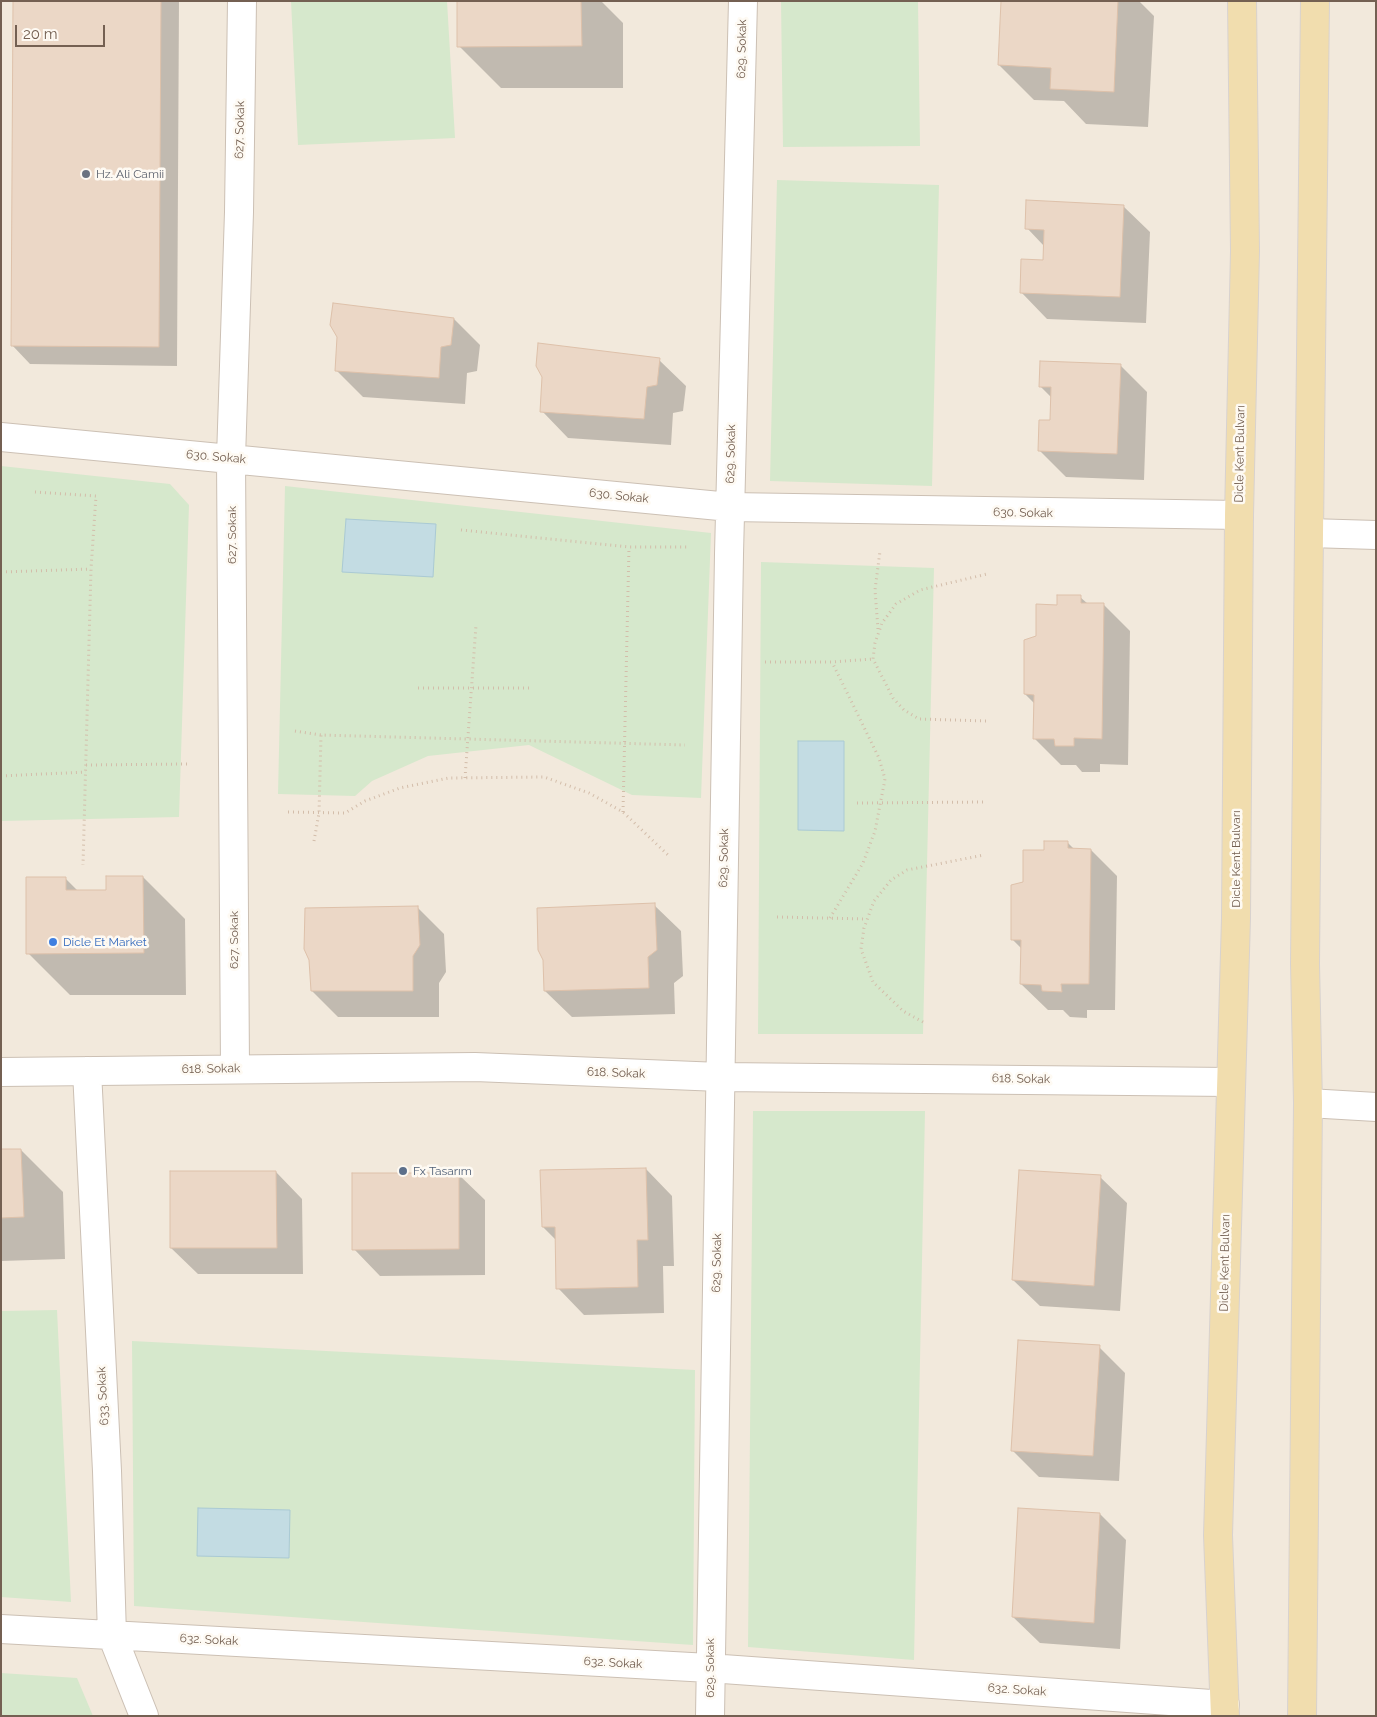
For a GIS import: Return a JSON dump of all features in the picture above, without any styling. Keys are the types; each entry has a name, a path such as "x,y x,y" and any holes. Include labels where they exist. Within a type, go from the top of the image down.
{"main road":[{"name":"Dicle Kent Bulvarı","path":"1225,1710 1218,1535 1236,918 1239,515 1245,251 1242,1"},
{"path":"1302,1716 1308,1103 1305,964 1315,1"}],"street":[{"name":"627. Sokak","path":"235,1069 231,458 239,212 242,1"},
{"name":"629. Sokak","path":"710,1716 709,1668 730,507 743,1"},
{"name":"630. Sokak","path":"1,437 730,507 1239,515"},
{"path":"1309,533 1376,535"},
{"name":"618. Sokak","path":"1,1072 475,1067 720,1077 1230,1082"},
{"name":"633. Sokak","path":"87,1071 107,1462 112,1635 144,1716"},
{"path":"1308,1103 1376,1107"},
{"name":"632. Sokak","path":"1,1629 709,1668 1225,1710"}],"path":[{"path":"35,492 96,496 91,569 83,864"},
{"path":"461,530 629,547 690,547"},
{"path":"623,812 629,547"},
{"path":"878,632 874,590 880,551"},
{"path":"1,572 91,569"},
{"path":"986,721 919,719 904,710 893,698 873,660 878,632 882,623 896,604 920,590 987,574"},
{"path":"465,778 476,625"},
{"path":"765,662 873,660"},
{"path":"830,918 863,863 875,831 884,779 879,758 832,662"},
{"path":"418,688 533,688"},
{"path":"295,731 321,735 684,746"},
{"path":"314,842 319,813 321,735"},
{"path":"86,765 188,764"},
{"path":"1,776 86,772"},
{"path":"288,812 344,813 365,801 400,788 449,778 544,777 588,793 623,812 668,855"},
{"path":"856,803 985,802"},
{"path":"923,1022 903,1011 873,982 861,949 867,919 874,901 890,880 907,870 984,855"},
{"path":"777,917 867,919"}],"shaded area":[{"path":"1,1 1376,1 1376,1716 1,1716"}],"green space":[{"path":"291,1 447,1 455,138 298,145"},
{"path":"781,1 918,1 920,146 783,147"},
{"path":"777,180 939,185 932,486 770,481"},
{"path":"1,466 170,484 189,505 179,817 1,821"},
{"path":"285,486 711,533 701,798 632,795 529,745 428,756 372,781 355,796 278,794"},
{"path":"761,562 934,568 923,1034 758,1034"},
{"path":"753,1111 925,1111 914,1660 748,1647"},
{"path":"57,1310 71,1602 1,1597 1,1311"},
{"path":"132,1341 695,1370 693,1645 134,1606"},
{"path":"1,1673 77,1678 93,1716 1,1716"}],"water":[{"path":"346,519 436,524 433,577 342,572"},
{"path":"798,741 844,741 844,831 798,830"},
{"path":"198,1508 290,1510 289,1558 197,1556"}],"building":[{"name":"Hz. Ali Camii","path":"13,1 161,1 159,347 11,346"},
{"path":"457,1 581,1 582,46 457,47"},
{"path":"1001,1 1118,1 1114,92 1050,89 1051,68 998,65"},
{"path":"1026,200 1124,205 1120,297 1020,293 1021,259 1043,260 1044,230 1025,229"},
{"path":"333,303 454,318 451,345 441,347 439,378 335,371 337,337 330,325"},
{"path":"538,343 660,358 657,385 647,387 644,419 540,412 542,377 536,366"},
{"path":"1040,361 1121,364 1117,454 1038,451 1039,420 1050,420 1051,387 1039,387"},
{"path":"1057,595 1081,595 1081,603 1104,603 1102,739 1074,738 1074,746 1055,746 1054,739 1033,739 1034,695 1024,694 1024,640 1036,636 1036,604 1057,605"},
{"path":"1044,841 1068,841 1068,848 1091,849 1089,984 1061,984 1062,992 1042,991 1041,985 1020,984 1021,940 1011,940 1011,885 1023,882 1023,850 1044,850"},
{"path":"106,876 143,876 144,953 26,954 26,877 66,877 66,890 106,890"},
{"path":"655,903 657,950 648,957 649,988 544,991 543,960 538,950 537,908"},
{"path":"418,906 420,945 413,956 413,991 311,991 309,960 304,949 305,908"},
{"path":"1,1149 21,1149 24,1217 1,1218"},
{"path":"646,1168 648,1240 637,1240 638,1287 556,1289 555,1227 542,1227 540,1170"},
{"path":"1019,1170 1101,1175 1094,1286 1012,1280"},
{"path":"170,1171 276,1171 277,1248 170,1248"},
{"path":"352,1173 459,1173 459,1249 352,1250"},
{"path":"1018,1340 1100,1345 1093,1456 1011,1451"},
{"path":"1018,1508 1100,1513 1094,1623 1012,1617"}],"place":[{"name":"Hz. Ali Camii","path":"86,174"},
{"name":"Dicle Et Market","path":"53,942"},
{"name":"Fx Tasarım","path":"403,1171"}]}
